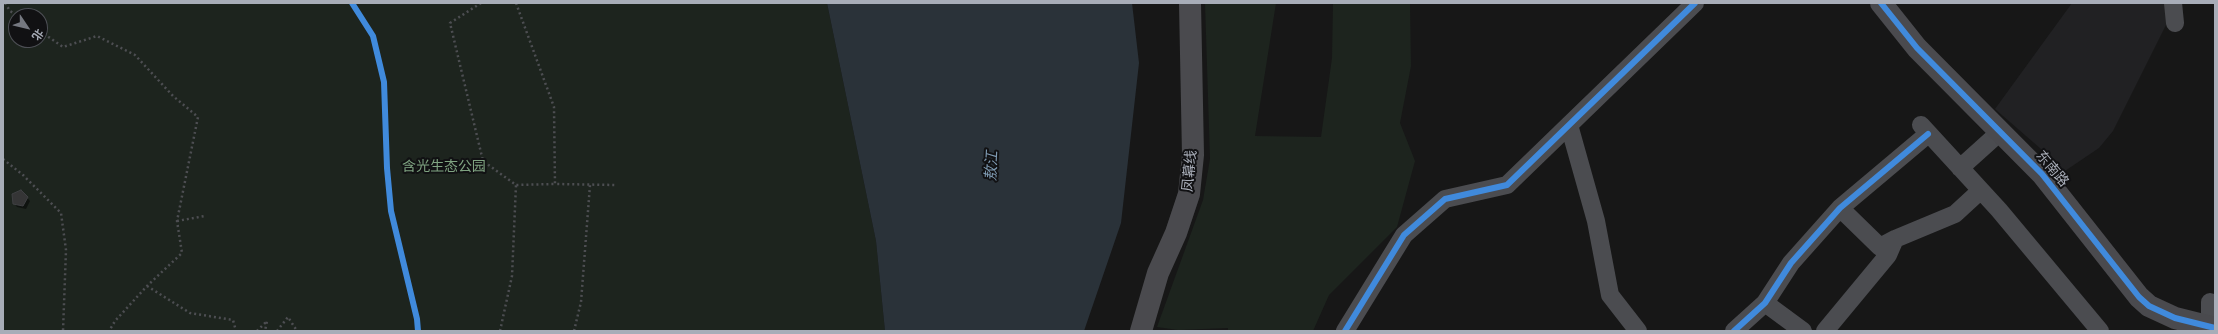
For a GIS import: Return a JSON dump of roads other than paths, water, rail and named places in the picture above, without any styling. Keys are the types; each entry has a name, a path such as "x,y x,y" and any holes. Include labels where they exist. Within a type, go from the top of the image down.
{"street":[{"name":"凤幕线","path":"1141,331 1158,272 1176,234 1188,194 1193,155 1190,3"},
{"path":"1345,331 1404,234 1445,199 1507,185 1695,3"},
{"name":"东南路","path":"1880,3 1917,48 2042,174 2139,297 2149,306 2175,318 2212,329"},
{"path":"2173,3 2175,23"},
{"path":"1569,125 1596,221 1610,296 1638,331"},
{"path":"1734,331 1765,303 1791,263 1840,208 1924,129 1960,168 2100,331"},
{"path":"1960,168 2000,132"},
{"path":"1840,208 1880,247 1895,239 1955,214 1980,191"},
{"path":"1825,331 1888,254 1895,239"},
{"path":"2210,302 2212,329"},
{"path":"1765,303 1803,331"}],"water":[{"name":"敖江","path":"827,3 1132,3 1139,63 1121,223 1084,331 885,331 876,241"}],"park label":[{"name":"含光生态公园","path":"444,167"}]}
